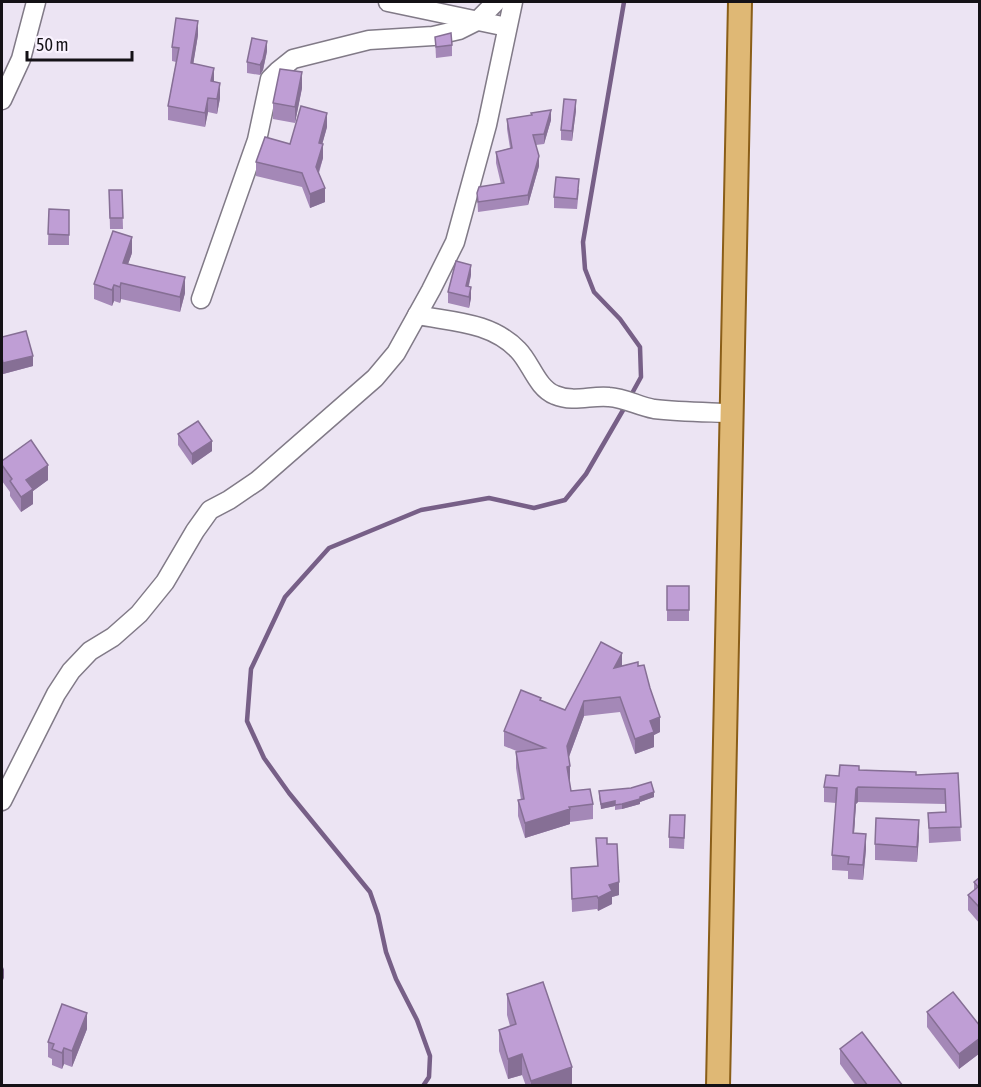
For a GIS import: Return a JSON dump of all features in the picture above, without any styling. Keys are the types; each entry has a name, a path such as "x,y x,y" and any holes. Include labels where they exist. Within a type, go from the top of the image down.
{"main road":[{"path":"718,1086 740,2"}],"street":[{"path":"2,100 21,59 36,2"},
{"path":"388,2 507,27"},
{"path":"201,299 257,140 270,79 293,59 369,40 433,36 459,30 477,21 496,2"},
{"path":"2,801 56,694 71,670 90,651 113,637 139,614 165,582 210,510 257,481 375,378 396,353 454,242 487,125 513,2"},
{"path":"417,315 488,328 504,337 520,351 537,379 553,395 574,400 606,396 636,405 662,409 731,413"}],"building":[{"path":"176,18 198,21 191,63 214,68 211,81 220,83 217,99 208,98 205,113 168,106 179,48 172,47"},
{"path":"451,33 452,45 436,47 435,37"},
{"path":"252,38 267,41 260,65 247,62"},
{"path":"280,69 302,72 295,107 273,103"},
{"path":"564,99 576,100 572,131 561,130"},
{"path":"301,106 327,113 319,143 323,144 316,167 325,188 310,194 302,173 256,162 265,137 290,144"},
{"path":"551,110 544,134 533,135 539,156 528,195 478,202 479,187 504,183 496,152 512,148 507,119"},
{"path":"556,177 579,179 577,199 554,197"},
{"path":"109,190 122,190 123,218 110,218"},
{"path":"49,209 69,210 69,235 48,234"},
{"path":"113,231 132,237 123,263 185,277 180,297 121,283 120,287 114,285 112,290 94,284"},
{"path":"456,261 471,265 466,286 471,287 469,297 448,292"},
{"path":"26,331 33,356 3,363 2,337"},
{"path":"198,421 212,441 192,454 178,434"},
{"path":"31,440 48,465 26,480 33,489 21,497 10,481 12,479 2,465 2,461"},
{"path":"667,586 689,586 689,610 667,610"},
{"path":"601,642 622,653 614,668 638,662 638,666 644,665 660,717 650,721 654,732 635,739 620,697 584,701 567,746 570,766 567,767 571,791 590,789 593,804 569,807 570,809 525,823 518,800 524,799 516,752 545,748 504,731 521,690 565,710"},
{"path":"840,765 859,766 859,770 916,772 916,775 958,773 961,827 929,828 928,813 946,812 945,789 858,787 853,833 866,834 863,865 848,864 849,857 832,855 837,788 824,787 826,775 839,776"},
{"path":"651,782 654,792 640,799 615,805 615,801 601,804 599,791 631,788"},
{"path":"670,815 685,815 684,838 669,837"},
{"path":"876,818 919,820 917,847 875,844"},
{"path":"596,838 607,838 607,844 617,844 619,882 609,885 612,891 598,898 597,896 572,899 571,868 598,866"},
{"path":"980,877 980,908 968,895 978,887 974,882"},
{"path":"543,982 572,1067 531,1081 522,1054 508,1059 499,1030 516,1024 507,994"},
{"path":"953,992 980,1026 980,1038 959,1054 927,1012"},
{"path":"62,1004 87,1013 72,1051 64,1048 62,1053 52,1049 54,1044 48,1042"},
{"path":"862,1032 903,1086 868,1086 840,1049"}],"waterway":[{"path":"624,2 583,242 585,269 594,292 620,319 640,347 641,377 630,397"},
{"path":"423,1086 429,1077 430,1056 417,1020 396,979 386,952 378,915 370,892 289,793 264,758 247,721 251,669 285,597 329,548 421,510 489,498 534,508 565,500 586,474 626,405"}]}
